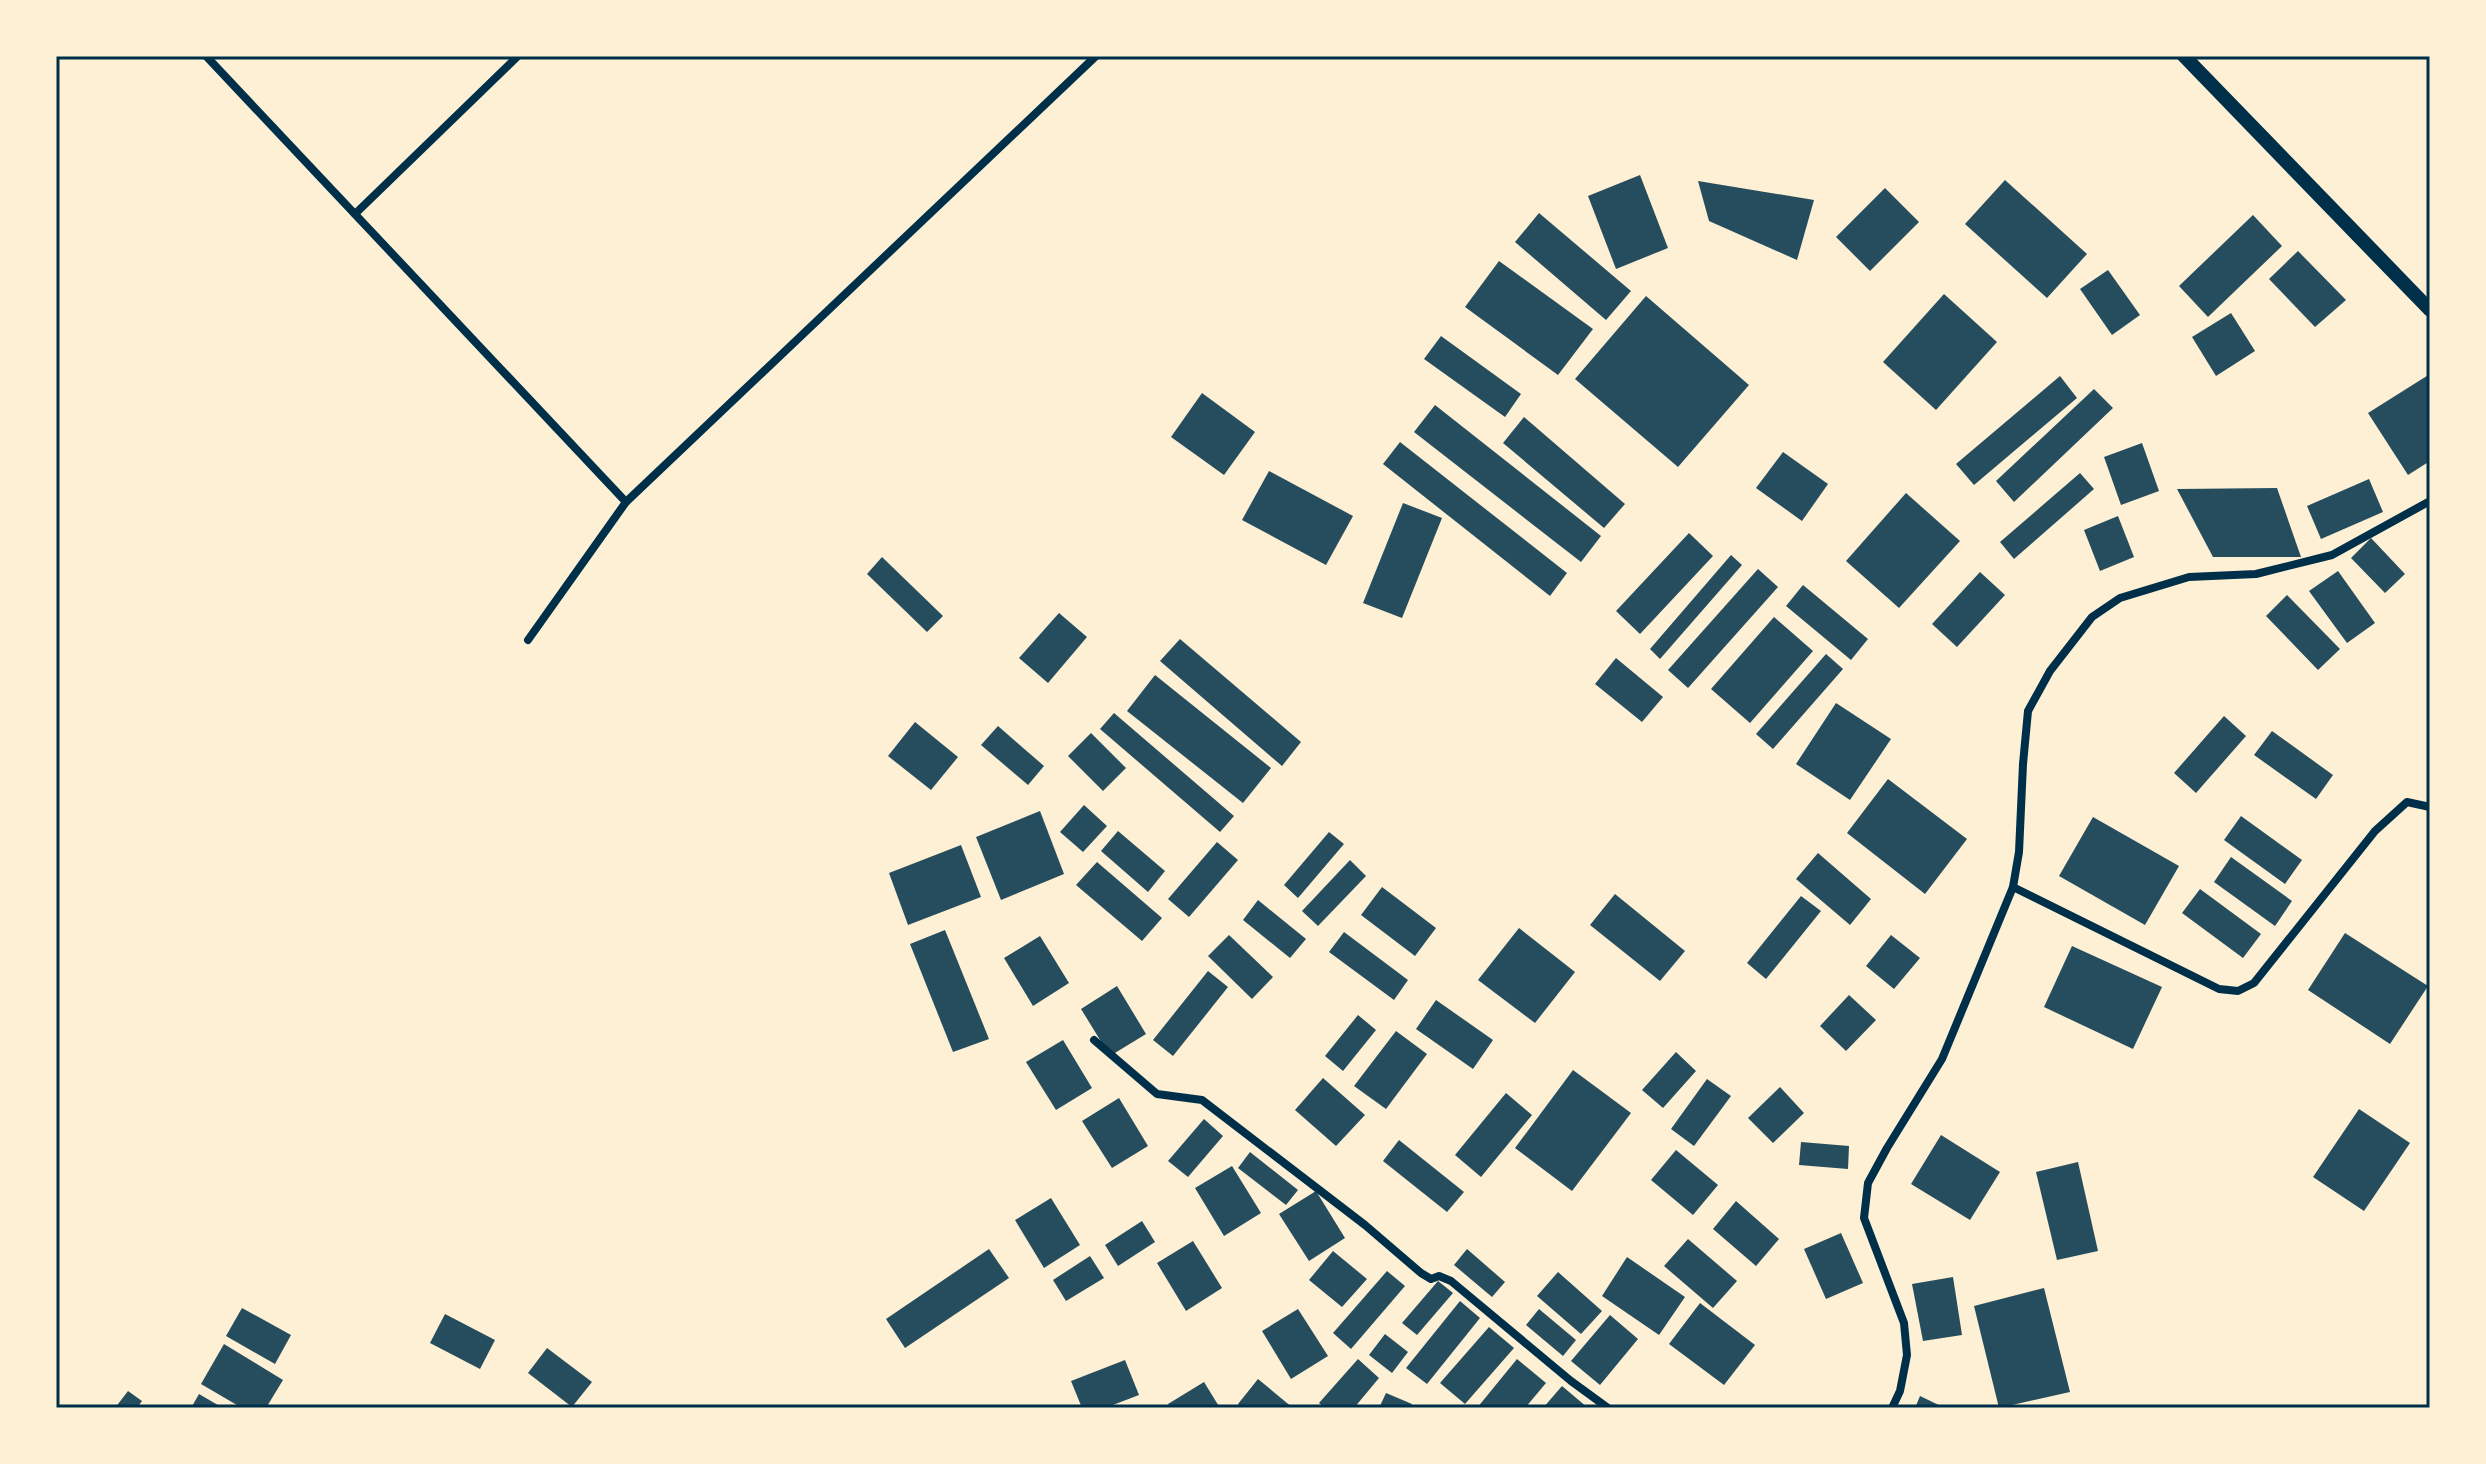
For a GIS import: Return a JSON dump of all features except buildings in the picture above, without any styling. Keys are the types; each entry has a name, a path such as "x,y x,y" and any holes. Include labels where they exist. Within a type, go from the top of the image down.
{"street":[{"path":"206,56 626,502"},
{"path":"355,214 518,56"},
{"path":"528,640 626,502 1096,56"},
{"path":"2184,56 2430,310"},
{"path":"1892,1408 1900,1391 1907,1355 1904,1323 1864,1218 1868,1183 1942,1059 2013,887 2019,852 2028,711 2050,671 2092,617 2120,598 2189,577 2256,574 2332,555 2430,501"},
{"path":"2013,887 2219,989 2238,991 2254,983 2375,831 2395,811 2407,802 2430,807"},
{"path":"1094,1040 1157,1094 1202,1100 1353,1216 1421,1273 1431,1279 1439,1276 1451,1281 1608,1408"}]}
